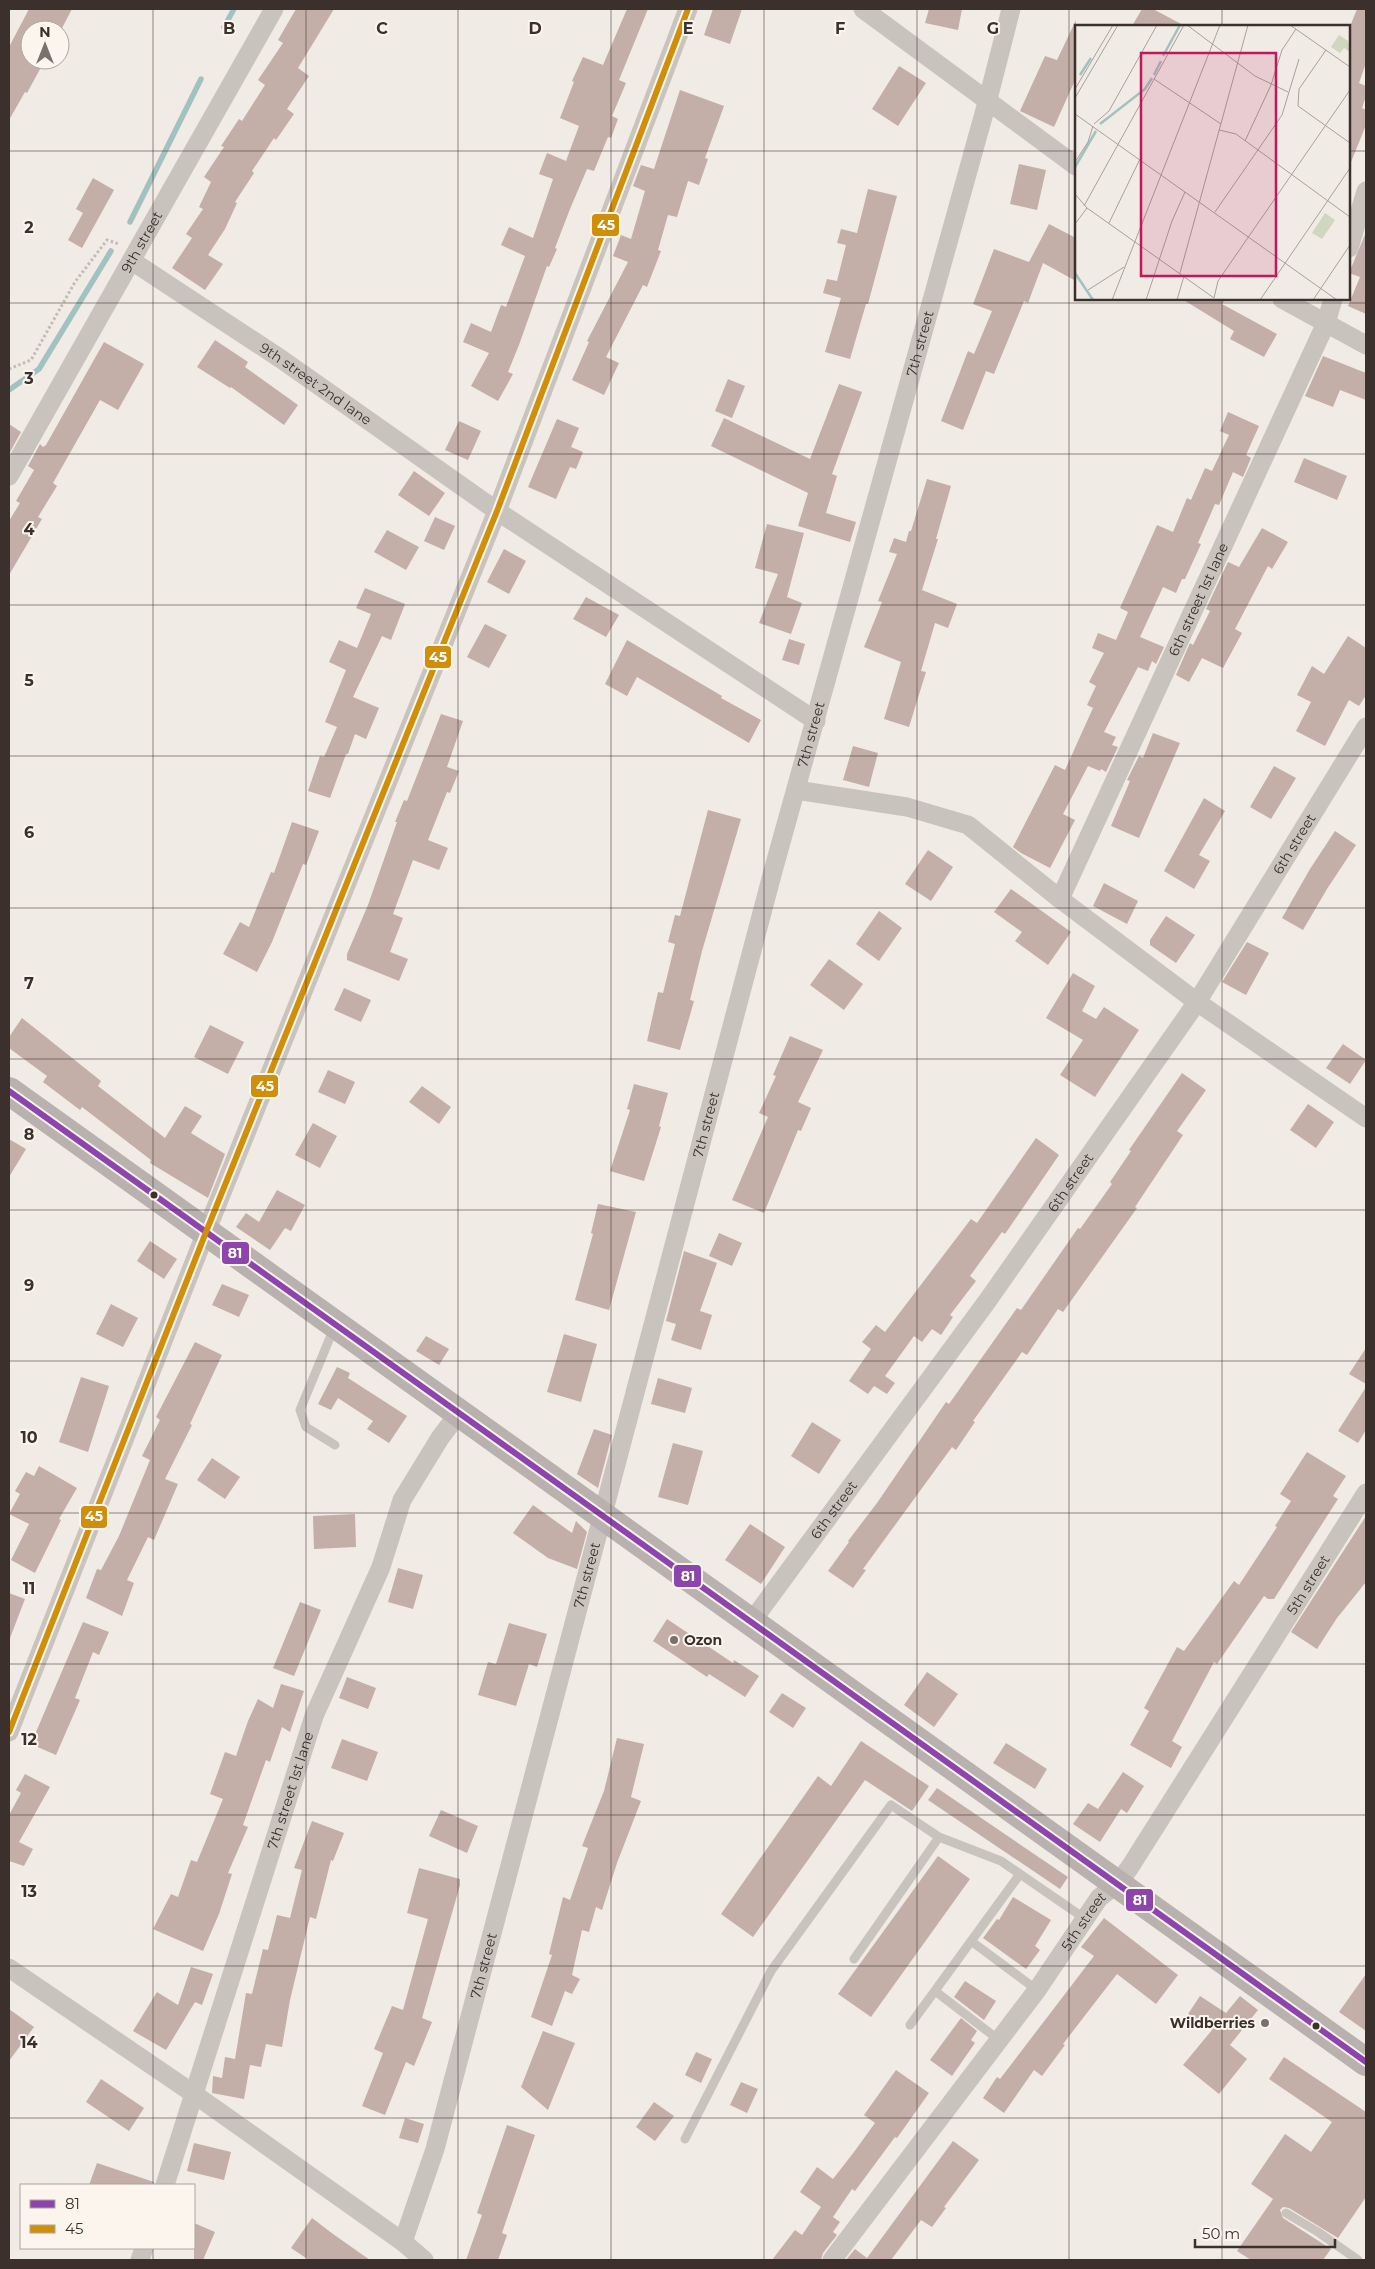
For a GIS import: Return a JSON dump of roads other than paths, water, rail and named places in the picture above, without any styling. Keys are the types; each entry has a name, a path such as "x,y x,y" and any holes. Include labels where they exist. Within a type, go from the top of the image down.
{"main road":[{"path":"9,1091 603,1518 752,1621 1366,2062"}],"street":[{"name":"9th street","path":"9,476 274,9"},
{"path":"9,1732 206,1232 498,511 688,9"},
{"path":"863,9 988,99 1075,165"},
{"name":"7th street","path":"403,2242 435,2149 773,871 988,99 1011,9"},
{"path":"1350,245 1366,191"},
{"name":"9th street 2nd lane","path":"132,261 281,359 498,511 816,721"},
{"path":"1284,300 1366,345"},
{"name":"6th street 1st lane","path":"1060,899 1326,323 1333,300"},
{"name":"6th street","path":"752,1621 988,1300 1197,1002 1366,726"},
{"path":"796,790 907,807 968,825 1060,899 1197,1002 1366,1118"},
{"name":"7th street 1st lane","path":"164,2184 314,1716 381,1567 402,1500 440,1438 458,1414"},
{"name":"5th street","path":"832,2260 1037,1990 1099,1898 1118,1883 1366,1493"},
{"path":"9,1968 194,2094 403,2242 424,2260"}],"lane":[{"path":"335,1326 300,1410 306,1427 335,1445"},
{"path":"685,2139 771,1971 891,1805 939,1837 1001,1861 1084,1918"},
{"path":"854,1959 939,1837"},
{"path":"910,2025 1020,1874"},
{"path":"971,1941 1037,1990"},
{"path":"935,1991 999,2040"},
{"path":"1286,2214 1318,2232 1358,2260"}],"waterway":[{"path":"224,27 234,9"},
{"path":"130,222 201,79"},
{"path":"9,390 39,369 111,251"}],"place":[{"name":"Ozon","path":"674,1640"},
{"name":"Wildberries","path":"1265,2023"}]}
